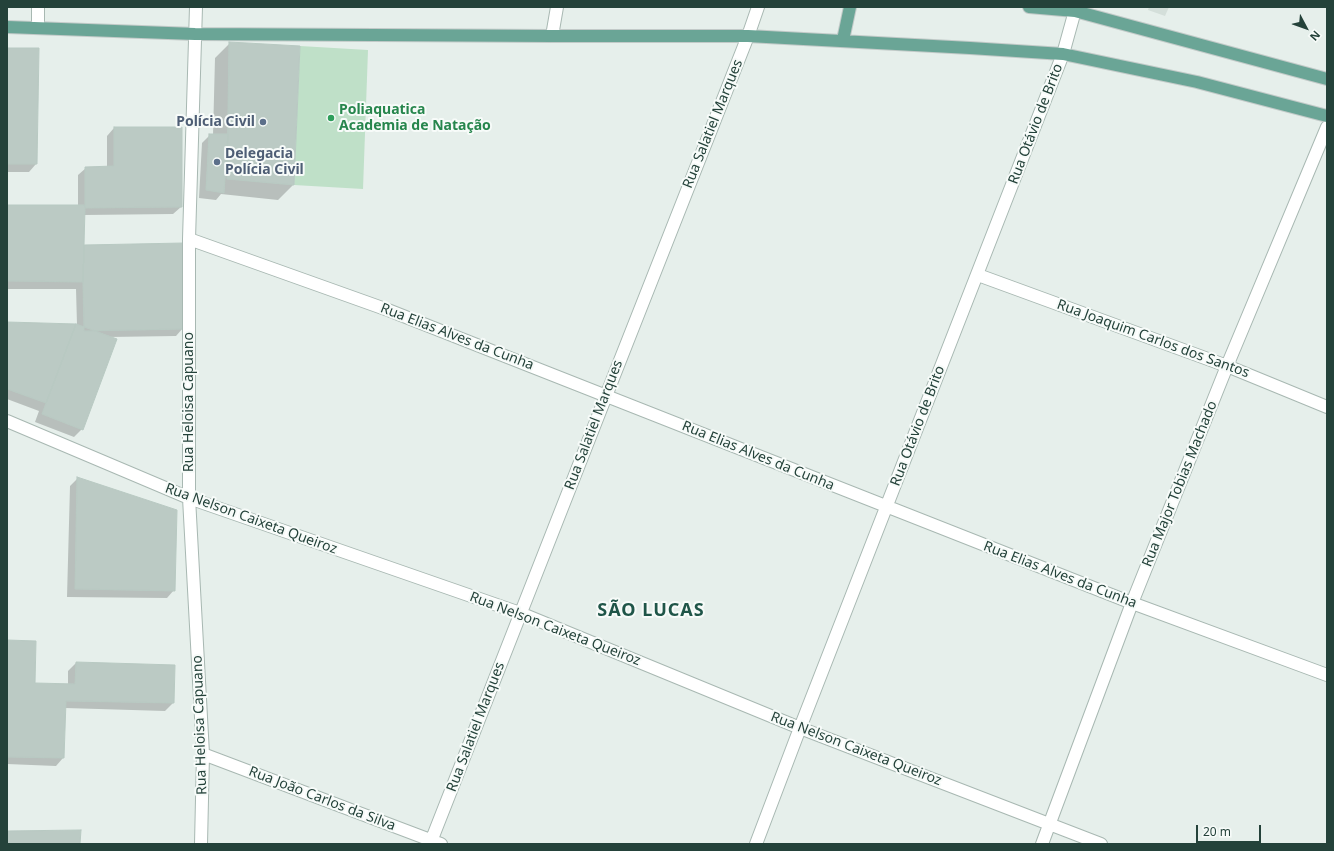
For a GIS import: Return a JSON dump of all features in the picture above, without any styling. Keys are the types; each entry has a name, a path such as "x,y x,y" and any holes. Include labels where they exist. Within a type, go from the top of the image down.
{"main road":[{"path":"843,40 850,7"},
{"path":"1029,7 1076,9 1327,79"},
{"path":"7,27 195,34 748,36 843,40 1063,54 1196,82 1327,116"}],"street":[{"path":"38,7 38,28"},
{"name":"Rua Heloisa Capuano","path":"196,7 189,239 189,498 203,754 201,844"},
{"path":"552,36 557,7"},
{"name":"Rua Salatiel Marques","path":"434,843 520,613 748,36 758,7"},
{"name":"Rua Otávio de Brito","path":"756,844 1063,54 1076,9"},
{"name":"Rua Major Tobias Machado","path":"1042,844 1132,603 1227,366 1327,127"},
{"name":"Rua Elias Alves da Cunha","path":"189,239 388,310 1132,603 1327,675"},
{"name":"Rua Joaquim Carlos dos Santos","path":"978,275 1227,366 1327,407"},
{"name":"Rua Nelson Caixeta Queiroz","path":"7,421 189,498 520,613 800,728 1102,844"},
{"name":"Rua João Carlos da Silva","path":"203,754 434,843"}],"shaded area":[{"path":"1149,7 1169,7 1165,16 1148,10"}],"green space":[{"name":"Poliaquatica Academia de Natação","path":"300,46 368,50 363,189 294,185"}],"building":[{"name":"Polícia Civil","path":"229,42 300,46 294,185 227,179"},
{"path":"7,48 39,48 37,164 7,164"},
{"path":"114,127 182,127 182,207 85,208 85,167 114,166"},
{"name":"Delegacia Polícia Civil","path":"209,134 228,134 224,193 206,190"},
{"path":"7,205 84,205 83,282 7,281"},
{"path":"184,243 184,329 84,331 84,245"},
{"path":"7,322 76,324 46,403 7,389"},
{"path":"76,324 117,339 83,430 42,414"},
{"path":"77,477 177,510 175,591 75,589"},
{"path":"7,640 36,641 35,683 75,684 76,662 175,665 174,703 66,701 64,758 7,757"},
{"path":"81,830 80,844 7,844 7,831"}],"place":[{"name":"Poliaquatica Academia de Natação","path":"331,118"},
{"name":"Polícia Civil","path":"263,122"},
{"name":"Delegacia Polícia Civil","path":"217,162"}],"district":[{"name":"SÃO LUCAS","path":"651,611"}]}
